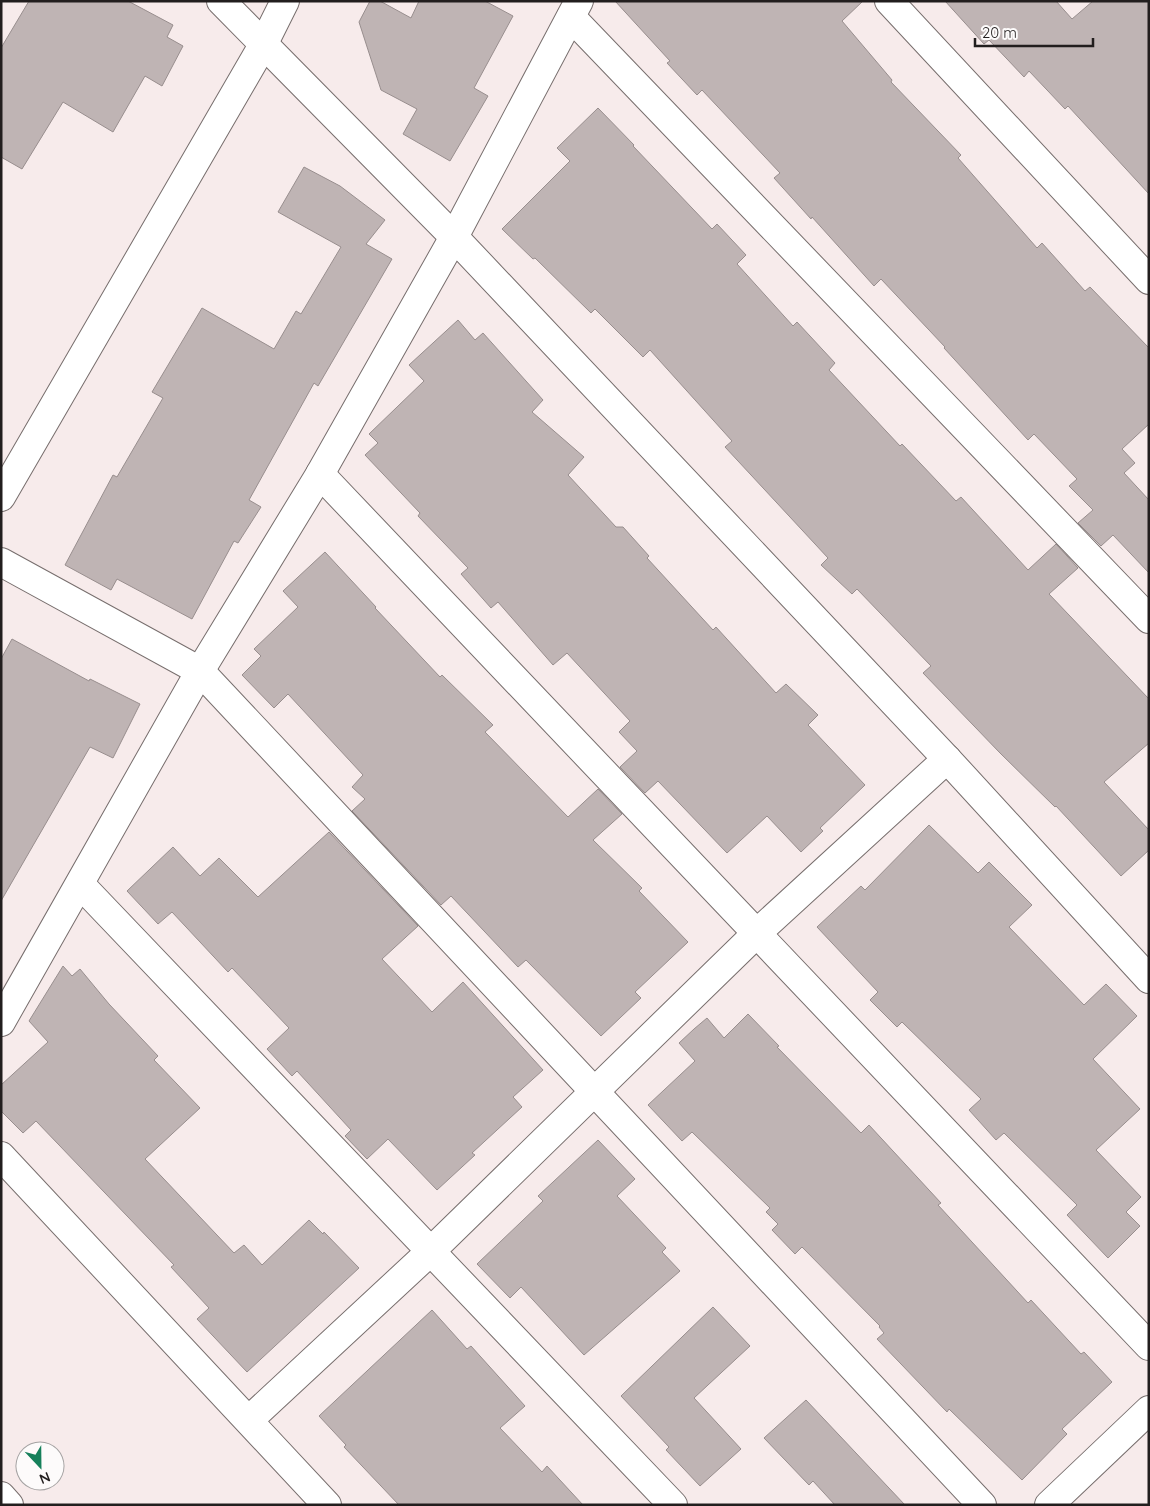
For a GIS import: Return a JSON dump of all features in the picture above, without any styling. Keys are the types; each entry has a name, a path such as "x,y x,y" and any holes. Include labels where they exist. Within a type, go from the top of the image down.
{"street":[{"path":"221,1 454,237 947,759 1149,979"},
{"path":"1,497 263,45 285,1"},
{"path":"889,1 1149,280"},
{"path":"1,1022 200,671 320,474 454,237 575,9 1149,619"},
{"path":"320,474 1149,1346"},
{"path":"1,562 200,671 982,1505"},
{"path":"249,1420 431,1251 757,933 947,759"},
{"path":"80,884 673,1505"},
{"path":"1,1156 327,1505"},
{"path":"1049,1505 1149,1410"},
{"path":"1,1496 9,1505"}],"building":[{"path":"29,1 128,1 173,25 167,37 183,46 162,86 145,76 113,132 63,102 22,169 1,157 1,48"},
{"path":"370,1 380,1 411,18 419,1 485,1 513,16 474,88 488,96 450,161 403,134 417,109 381,90 359,22"},
{"path":"615,1 863,1 842,21 892,80 891,82 961,155 958,158 1037,248 1042,243 1085,291 1090,287 1149,348 1149,424 1122,449 1135,463 1124,473 1149,500 1149,573 1113,535 1101,546 1078,523 1093,510 1069,486 1077,479 1034,434 1028,440 881,279 874,286 774,178 780,173 702,90 697,95 667,63 670,61"},
{"path":"945,1 1056,1 1072,19 1093,1 1149,1 1149,194 1068,106 1065,109 1029,71 1024,77 989,40 984,44"},
{"path":"598,108 712,229 717,224 746,255 737,264 793,326 797,322 835,363 829,370 900,446 902,444 956,501 961,497 1028,570 1056,544 1078,568 1049,594 1149,699 1149,743 1104,782 1149,830 1149,850 1121,876 1056,806 1000,753 923,673 931,666 857,589 852,594 821,565 828,558 725,447 732,441 650,350 643,357 595,309 591,313 535,258 533,259 502,229 570,161 557,148"},
{"path":"304,167 340,186 385,220 366,244 392,259 318,386 314,383 249,500 261,507 238,543 234,541 192,619 117,579 111,590 65,565 113,475 117,477 163,398 152,392 202,308 274,349 296,311 301,314 341,247 278,212"},
{"path":"458,320 475,340 483,333 543,400 532,412 584,457 568,475 616,527 623,527 649,556 647,558 713,630 716,627 776,693 786,684 818,715 808,725 865,785 820,828 823,831 801,852 767,816 727,853 658,781 645,793 620,767 637,751 619,732 630,721 567,653 553,665 498,602 491,608 461,574 468,568 418,516 420,513 365,455 378,443 369,434 424,381 409,365"},
{"path":"325,552 440,677 442,675 493,725 485,732 568,817 598,789 622,814 593,840 642,888 639,891 688,942 635,992 641,998 601,1036 526,960 518,967 451,896 441,905 352,811 365,799 352,787 363,775 288,694 274,708 242,675 261,656 254,649 298,607 283,591"},
{"path":"12,639 89,681 90,679 140,704 113,758 90,747 1,901 1,659"},
{"path":"929,825 978,873 989,862 1032,905 1009,927 1084,1005 1106,984 1137,1016 1093,1059 1140,1109 1096,1150 1141,1197 1126,1212 1140,1226 1108,1258 1067,1215 1077,1205 1004,1133 996,1140 969,1110 981,1099 902,1022 897,1027 870,1000 878,992 817,927 861,886 865,890"},
{"path":"329,832 418,926 382,959 432,1012 463,982 543,1070 513,1097 522,1107 472,1153 475,1155 437,1190 388,1139 367,1159 345,1136 351,1130 297,1071 292,1076 267,1049 289,1028 232,968 228,972 172,912 158,924 127,891 173,847 200,876 219,858 258,897"},
{"path":"63,966 72,976 80,969 109,1004 158,1056 154,1060 200,1108 145,1159 234,1253 244,1245 262,1265 309,1220 323,1234 324,1232 359,1268 247,1372 197,1319 209,1308 171,1267 174,1265 36,1121 23,1133 1,1111 1,1085 48,1042 29,1021"},
{"path":"748,1014 779,1046 777,1047 861,1133 869,1125 941,1203 938,1205 1028,1303 1031,1300 1081,1354 1084,1352 1112,1382 1062,1429 1067,1434 1022,1480 949,1409 947,1412 877,1339 884,1333 880,1326 802,1247 795,1254 772,1230 778,1224 766,1212 770,1208 692,1132 682,1141 648,1105 695,1061 679,1043 694,1029 707,1018 724,1038"},
{"path":"598,1140 635,1179 617,1196 666,1248 662,1252 680,1271 584,1355 521,1287 510,1298 477,1264 543,1201 538,1196"},
{"path":"713,1307 750,1346 694,1398 741,1449 700,1486 666,1450 669,1447 621,1396"},
{"path":"432,1310 467,1349 471,1346 525,1406 500,1428 542,1472 547,1466 583,1505 399,1505 344,1447 346,1445 319,1416"},
{"path":"806,1400 905,1505 835,1505 813,1481 809,1485 764,1438"}]}
